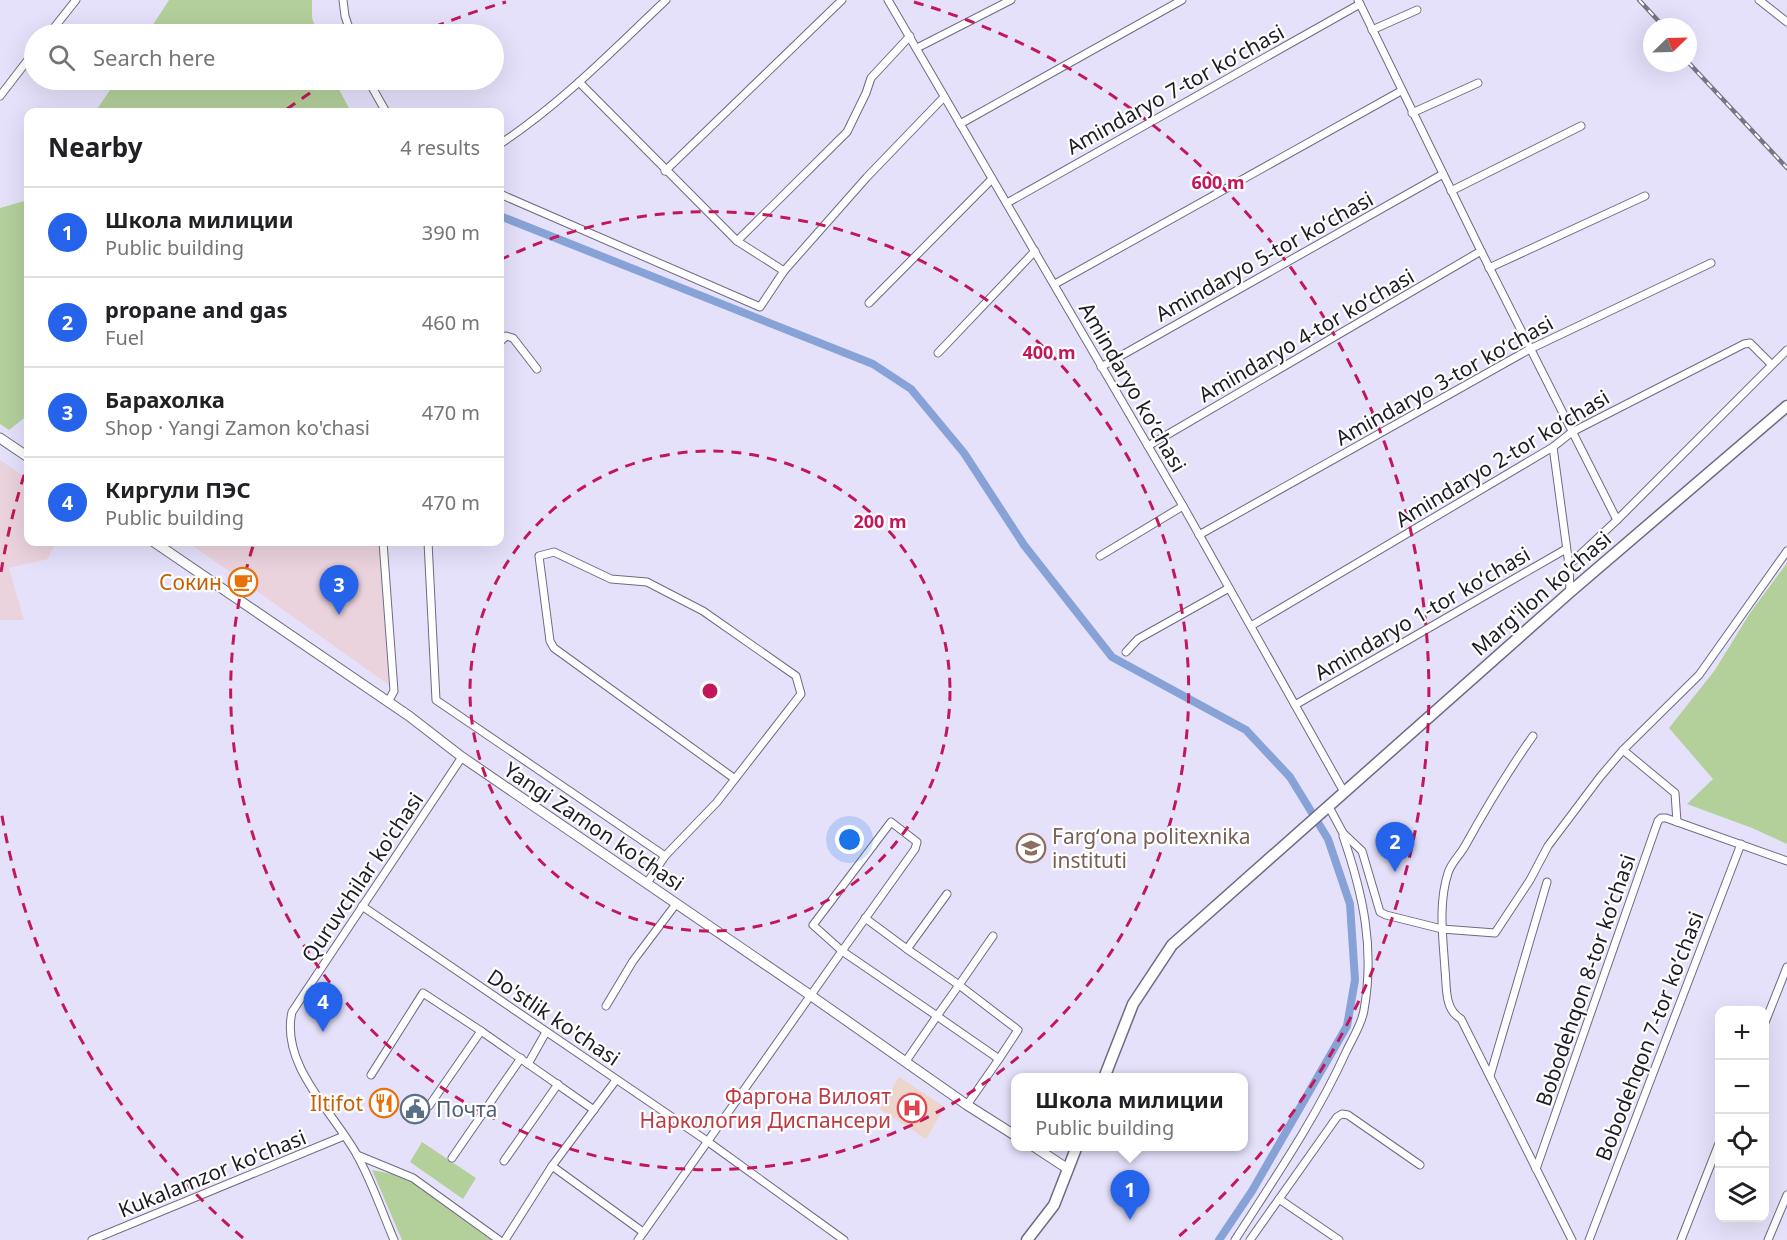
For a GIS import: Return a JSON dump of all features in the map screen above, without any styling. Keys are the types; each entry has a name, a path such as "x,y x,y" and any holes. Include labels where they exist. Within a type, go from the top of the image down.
{"main road":[{"name":"Marg'ilon ko'chasi","path":"1106,1073 1133,1004 1172,945 1570,592 1787,406"},
{"path":"1027,1240 1054,1205 1075,1151"}],"street":[{"path":"57,24 76,0"},
{"path":"343,0 348,24"},
{"path":"504,141 579,82 666,0"},
{"path":"665,171 842,0"},
{"name":"Amindaryo koʻchasi","path":"888,0 1183,506 1344,792"},
{"path":"917,48 1011,0"},
{"path":"960,124 1182,0"},
{"path":"1759,0 1787,22"},
{"path":"1359,2 1489,268 1617,520"},
{"name":"Amindaryo 7-tor koʻchasi","path":"1007,203 1359,2"},
{"path":"1372,30 1417,10"},
{"path":"737,241 847,132 872,78 909,36"},
{"path":"0,96 24,65"},
{"path":"579,82 737,241 784,271"},
{"path":"1412,113 1478,83"},
{"path":"374,90 384,108"},
{"path":"1055,284 1401,91"},
{"path":"504,196 760,306 784,271 867,177 944,97"},
{"path":"1451,191 1581,126"},
{"name":"Amindaryo 5-tor koʻchasi","path":"1101,367 1443,174"},
{"path":"869,303 992,179"},
{"path":"1489,268 1645,196"},
{"path":"938,353 1035,251"},
{"name":"Amindaryo 4-tor koʻchasi","path":"1148,447 1481,251"},
{"name":"Amindaryo 3-tor koʻchasi","path":"1199,535 1530,349 1711,263"},
{"path":"504,339 507,336 513,338 537,369"},
{"name":"Amindaryo 2-tor koʻchasi","path":"1251,626 1553,447 1572,432 1744,344 1750,343 1771,364"},
{"path":"1569,565 1787,350"},
{"path":"0,438 24,454"},
{"path":"1553,447 1569,565 1570,592"},
{"path":"1100,556 1183,506"},
{"name":"Yangi Zamon ko'chasi","path":"160,546 388,702 462,757 646,884 1011,1133"},
{"path":"383,546 394,691 388,702"},
{"path":"428,546 436,700 665,856"},
{"name":"Amindaryo 1-tor koʻchasi","path":"1295,705 1566,549"},
{"path":"1326,809 1343,833 1362,851 1380,912 1442,929 1495,933 1530,880 1548,846 1600,777 1623,750 1699,675 1787,551"},
{"path":"646,884 665,856 717,802 735,779 801,694 796,676 703,611 647,582 611,579 554,552 539,556 550,641 554,648 735,779"},
{"path":"1126,652 1138,639 1229,588"},
{"path":"1533,736 1502,780 1448,870 1443,894 1442,929 1449,1008 1452,1014 1461,1020 1572,1240"},
{"path":"1623,750 1675,793 1677,822 1787,861"},
{"name":"Quruvchilar ko'chasi","path":"394,1240 357,1155 315,1095 299,1064 290,1039 289,1024 292,1012 462,757"},
{"name":"Bobodehqon 8-tor koʼchasi","path":"1536,1168 1658,821 1666,818 1677,822"},
{"path":"638,1240 810,994 842,951 915,849 917,842 891,822 813,925 842,951 999,1059"},
{"path":"1235,1240 1288,1156 1336,1073 1364,1012 1369,944 1359,882 1343,833"},
{"name":"Bobodehqon 7-tor koʼchasi","path":"1589,1240 1741,844"},
{"path":"1490,1076 1547,882"},
{"path":"907,949 947,894"},
{"path":"606,1006 633,961 676,904"},
{"name":"Do'stlik ko'chasi","path":"362,906 707,1141 844,1240"},
{"path":"865,918 1018,1030 967,1105"},
{"path":"906,1061 993,936"},
{"path":"1769,1012 1787,967"},
{"path":"371,1075 423,993 594,1110"},
{"path":"429,1106 481,1031"},
{"path":"528,1064 546,1032"},
{"path":"452,1158 521,1058"},
{"path":"505,1240 552,1166 616,1080"},
{"path":"504,1161 558,1084"},
{"path":"1250,1240 1337,1117 1342,1114 1348,1115 1420,1165"},
{"name":"Kukalamzor ko'chasi","path":"92,1240 344,1136"},
{"path":"1041,1151 1068,1169"},
{"path":"1681,1240 1715,1151"},
{"path":"357,1155 413,1178 499,1240"},
{"path":"552,1166 643,1232"},
{"path":"1768,1240 1787,1196"},
{"path":"1279,1199 1340,1240"}],"shaded area":[{"path":"0,460 24,476 24,546 54,546 48,559 9,568 24,620 0,620"},
{"path":"194,546 382,546 393,688"},
{"name":"Фаргона Вилоят Наркология Диспансери","path":"899,1077 945,1107 926,1139 880,1109"}],"green space":[{"path":"169,0 312,0 314,24 153,24"},
{"path":"110,90 339,90 349,108 98,108"},
{"path":"24,201 24,418 9,430 0,424 0,208"},
{"path":"1787,563 1787,844 1752,828 1687,804 1713,779 1669,728 1715,670 1750,613"},
{"path":"422,1142 476,1178 463,1199 410,1162"},
{"path":"372,1170 412,1178 494,1236 493,1240 402,1240"}],"waterway":[{"path":"504,218 873,364 911,389 964,453 1024,545 1112,657 1246,730 1290,777 1328,839 1350,904 1355,980 1347,1026 1252,1191 1219,1240"}],"railway":[{"path":"1639,0 1656,18"},
{"path":"1697,72 1787,168"}],"place":[{"name":"Сокин","path":"243,582"},
{"name":"Барахолка","path":"339,615"},
{"name":"Fargʻona politexnika instituti","path":"1031,848"},
{"name":"propane and gas","path":"1395,872"},
{"name":"Киргули ПЭС","path":"323,1032"},
{"name":"Iltifot","path":"384,1103"},
{"name":"Фаргона Вилоят Наркология Диспансери","path":"912,1108"},
{"name":"Почта","path":"415,1109"},
{"name":"Школа милиции","path":"1130,1220"}]}
